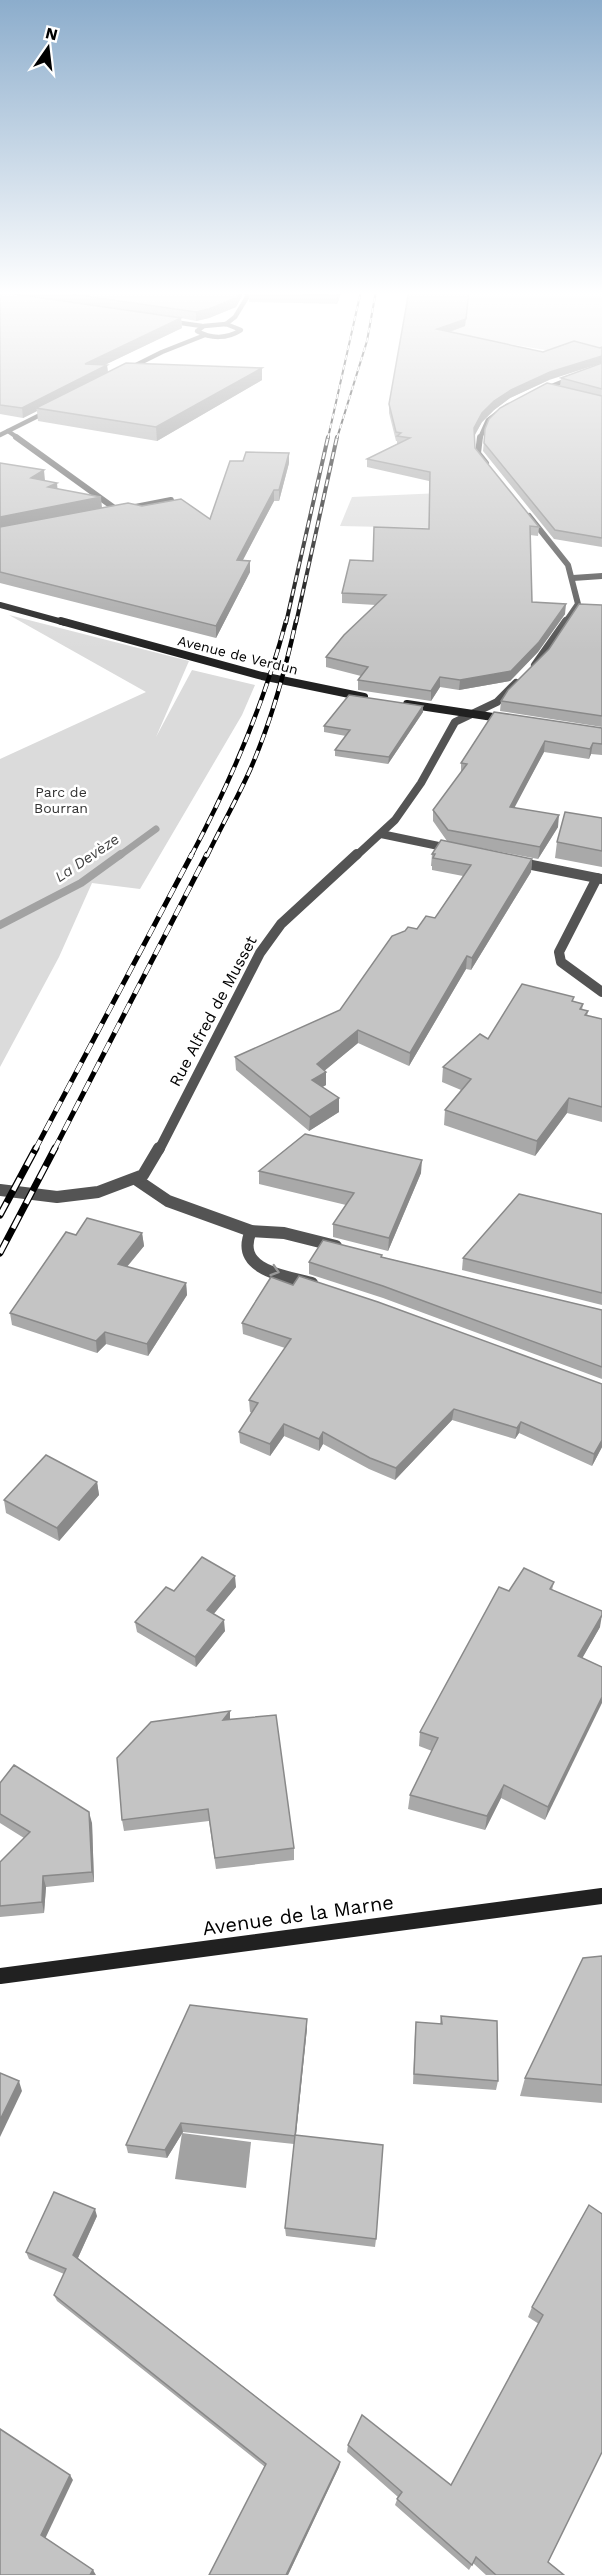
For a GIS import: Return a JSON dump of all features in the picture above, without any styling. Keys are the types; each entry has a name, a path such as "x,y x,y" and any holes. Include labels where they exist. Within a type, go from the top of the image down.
{"main road":[{"name":"Avenue de Verdun","path":"0,605 250,673 372,699"},
{"path":"394,702 516,720"},
{"name":"Avenue de la Marne","path":"0,1976 602,1896"}],"street":[{"path":"0,435 46,411"},
{"path":"489,466 478,453 480,432 488,419 501,411"},
{"path":"8,431 117,510"},
{"path":"108,512 171,500"},
{"path":"523,508 562,557 573,578 578,604 543,656 531,668"},
{"path":"573,578 602,576"},
{"name":"Rue Alfred de Musset","path":"137,1180 147,1172 153,1162 260,953 281,924 395,820 421,783 454,722 497,702 518,681"},
{"path":"381,834 460,850"},
{"path":"506,860 599,878 559,951 561,962 602,992"},
{"path":"0,1190 73,1198 98,1193 137,1180 168,1201 251,1231 279,1232 352,1250"},
{"path":"251,1231 244,1248 256,1265 324,1287"}],"green space":[{"path":"441,493 523,530 340,526 352,497"},
{"name":"Parc de Bourran","path":"9,615 189,661 156,737 192,670 255,685 242,715 140,889 92,883 59,957 0,1067 0,759 146,692"}],"shaded area":[{"path":"182,2133 251,2142 246,2188 175,2179"}],"building":[{"path":"56,411 184,411 156,427"},
{"path":"391,411 484,411 474,428 475,448 539,527 530,526 532,602 566,604 539,642 511,671 460,680 440,677 431,691 358,680 368,667 326,657 344,635 386,595 342,593 350,560 373,561 374,527 429,529 430,472 367,459 410,438 397,436 401,433 396,432"},
{"path":"497,411 602,411 602,538 555,530 484,443 485,429 489,419"},
{"path":"246,452 289,453 279,490 274,490 237,560 250,561 216,626 0,572 0,527 128,503 142,506 181,499 210,519 230,461 243,461"},
{"path":"0,463 44,470 31,478 57,483 48,487 101,497 0,517"},
{"path":"579,604 602,605 602,716 501,701 508,690 549,649"},
{"path":"349,695 423,706 389,757 335,750 350,730 324,726"},
{"path":"494,712 602,728 602,744 593,743 590,749 545,741 510,807 559,815 540,847 448,830 433,810 467,764 461,763"},
{"path":"565,812 602,818 602,851 557,842"},
{"path":"441,840 532,859 472,958 467,956 410,1053 358,1030 317,1064 326,1072 312,1080 339,1098 310,1117 235,1057 340,1010 392,936 405,931 408,927 417,929 426,916 435,918 471,865 433,858 435,854 432,854"},
{"path":"522,984 574,997 572,1001 583,1004 580,1009 588,1011 585,1015 602,1019 602,1107 569,1098 537,1141 445,1110 471,1079 443,1067 480,1034 488,1039"},
{"path":"305,1134 422,1160 389,1238 333,1224 354,1193 259,1171"},
{"path":"519,1194 602,1214 602,1293 463,1258"},
{"path":"87,1218 142,1233 118,1264 186,1283 147,1344 105,1332 96,1341 10,1313 66,1232 76,1235"},
{"path":"323,1240 382,1255 381,1257 602,1310 602,1367 383,1286 309,1262"},
{"path":"299,1276 378,1302 602,1384 602,1440 594,1454 521,1422 517,1428 454,1409 396,1468 370,1458 323,1432 319,1439 284,1424 270,1444 239,1432 258,1403 249,1400 291,1339 242,1323 271,1277 293,1285"},
{"path":"46,1455 97,1482 57,1528 4,1500"},
{"path":"202,1557 235,1576 207,1610 224,1620 195,1657 135,1622 166,1587 174,1591"},
{"path":"524,1568 554,1582 550,1589 602,1611 602,1615 578,1656 602,1667 602,1697 548,1807 504,1785 487,1816 410,1795 438,1738 420,1732 499,1587 509,1591"},
{"path":"230,1711 223,1720 276,1715 294,1848 215,1858 208,1809 122,1820 117,1758 151,1722"},
{"path":"14,1765 89,1812 92,1872 43,1876 42,1902 0,1906 0,1862 30,1832 0,1814 0,1783"},
{"path":"602,1956 602,2085 525,2078 583,1958"},
{"path":"190,2005 307,2019 295,2136 181,2123 165,2150 126,2145"},
{"path":"441,2016 497,2021 498,2081 414,2074 416,2022 442,2024"},
{"path":"0,2073 19,2081 0,2120"},
{"path":"295,2135 383,2145 376,2239 285,2228"},
{"path":"54,2192 95,2209 73,2255 340,2462 286,2575 209,2575 266,2464 54,2295 66,2269 26,2252"},
{"path":"589,2205 602,2214 602,2452 548,2562 564,2575 496,2575 476,2557 472,2565 397,2499 402,2492 348,2445 362,2415 451,2485 543,2315 532,2307"},
{"path":"0,2429 70,2475 41,2535 93,2570 90,2575 0,2575"}],"waterway":[{"name":"La Devèze","path":"119,856 156,829"},
{"name":"La Devèze","path":"0,925 81,883 121,854"}],"railway":[{"path":"328,438 334,411"},
{"path":"337,438 345,411"},
{"path":"286,623 328,437"},
{"path":"296,623 337,437"},
{"path":"191,856 220,799 245,742 268,682 286,621"},
{"path":"207,856 258,752 282,678 296,621"},
{"path":"35,1150 192,854"},
{"path":"54,1150 207,854"},
{"path":"0,1215 36,1148"},
{"path":"0,1253 55,1148"}]}
